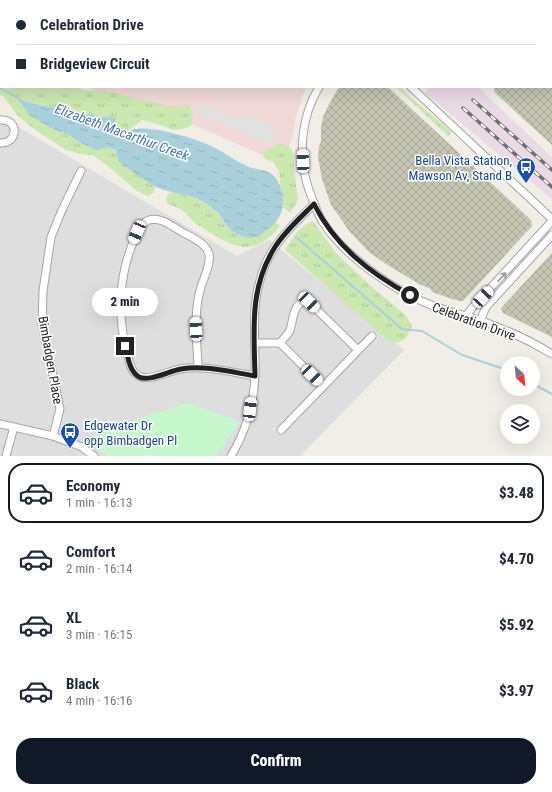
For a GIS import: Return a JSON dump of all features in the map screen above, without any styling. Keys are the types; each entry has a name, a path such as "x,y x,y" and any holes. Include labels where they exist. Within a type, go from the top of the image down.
{"street":[{"name":"Celebration Drive","path":"318,88 313,96 308,111 302,143 305,178 314,204 331,233 365,266 391,285 430,305 466,316 516,335 552,354"},
{"path":"412,88 552,220 466,316"},
{"path":"0,120 9,122 13,126 14,131 10,141 0,143"},
{"name":"Bimbadgen Place","path":"53,436 60,409 42,324 43,292 51,237 81,171"},
{"path":"231,456 247,422 255,376 254,324 256,290 266,262 275,247 314,204"},
{"path":"198,368 196,312 198,299 209,262 209,254 205,246 191,237 159,220 148,220 141,225 133,241 126,265 121,291 120,313 123,335 131,367 136,375 142,378 149,378 179,369 198,368 255,376"},
{"path":"480,321 486,307 552,235"},
{"path":"280,343 289,332 294,310 298,304 303,301 309,302 358,350"},
{"path":"281,430 372,336"},
{"path":"255,343 280,343 323,386"},
{"path":"0,424 53,436 82,447 94,456"},
{"path":"6,456 14,427"}],"shaded area":[{"path":"89,88 306,88 296,116 293,137 283,162 262,155 180,119"},
{"path":"338,88 389,88 531,220 532,226 463,301 432,292 431,289 419,284 369,252 350,232 331,205 322,179 318,157 321,142 321,127 327,108"},
{"path":"429,88 479,88 552,157 552,199 425,93"},
{"path":"495,88 552,88 552,145 494,92"},
{"path":"201,104 239,120 242,114 275,128 274,132 276,133 271,144 197,114"},
{"path":"0,116 237,256 269,240 404,350 300,456 0,456"},
{"path":"552,253 552,337 503,313 501,308"}],"green space":[{"path":"0,88 78,88 84,90 111,92 174,107 185,104 192,111 192,120 191,126 175,130 142,120 125,133 112,129 116,118 84,114 27,102 17,97 52,129 68,134 79,142 116,150 141,178 156,186 153,193 148,196 137,191 93,155 80,154 66,150 34,129 16,114 3,95 0,96"},
{"path":"397,88 401,88 452,132 448,136"},
{"path":"280,143 291,149 294,155 298,201 290,213 283,207 283,196 279,171 273,162 265,159 262,153"},
{"path":"173,191 195,198 207,204 221,216 227,227 235,233 269,227 275,222 280,226 273,234 257,245 252,247 241,247 234,245 218,238 193,221 185,212 168,204 166,200 168,195"},
{"path":"313,221 336,253 373,288 402,312 411,323 412,327 406,338 400,342 393,343 387,340 286,251 286,248 297,232"},
{"path":"188,403 240,422 215,456 107,456 90,442 102,430"}],"water":[{"path":"16,96 26,102 84,114 116,118 112,129 125,133 135,129 152,129 194,139 219,150 244,165 266,171 274,176 281,189 283,204 279,218 271,227 261,234 250,237 240,236 225,224 221,216 209,205 190,196 161,189 149,183 118,161 116,150 107,147 97,150 79,142 68,134 52,129 29,115"}],"waterway":[{"name":"Elizabeth Macarthur Creek","path":"0,88 18,98"},
{"name":"Elizabeth Macarthur Creek","path":"296,237 402,329 422,331 462,355 500,368"},
{"name":"Elizabeth Macarthur Creek","path":"540,388 552,394"}],"railway":[{"path":"473,100 552,170"},
{"path":"463,108 552,187"}],"place":[{"name":"Bella Vista Station, Mawson Av, Stand B","path":"526,184"},
{"name":"Edgewater Dr opp Bimbadgen Pl","path":"70,449"}],"route":[{"path":"125,346 132,370 136,375 142,378 149,378 187,368 221,370 255,376 254,324 256,290 266,262 275,247 314,204 322,220 342,245 365,266 391,285 410,295"}]}
